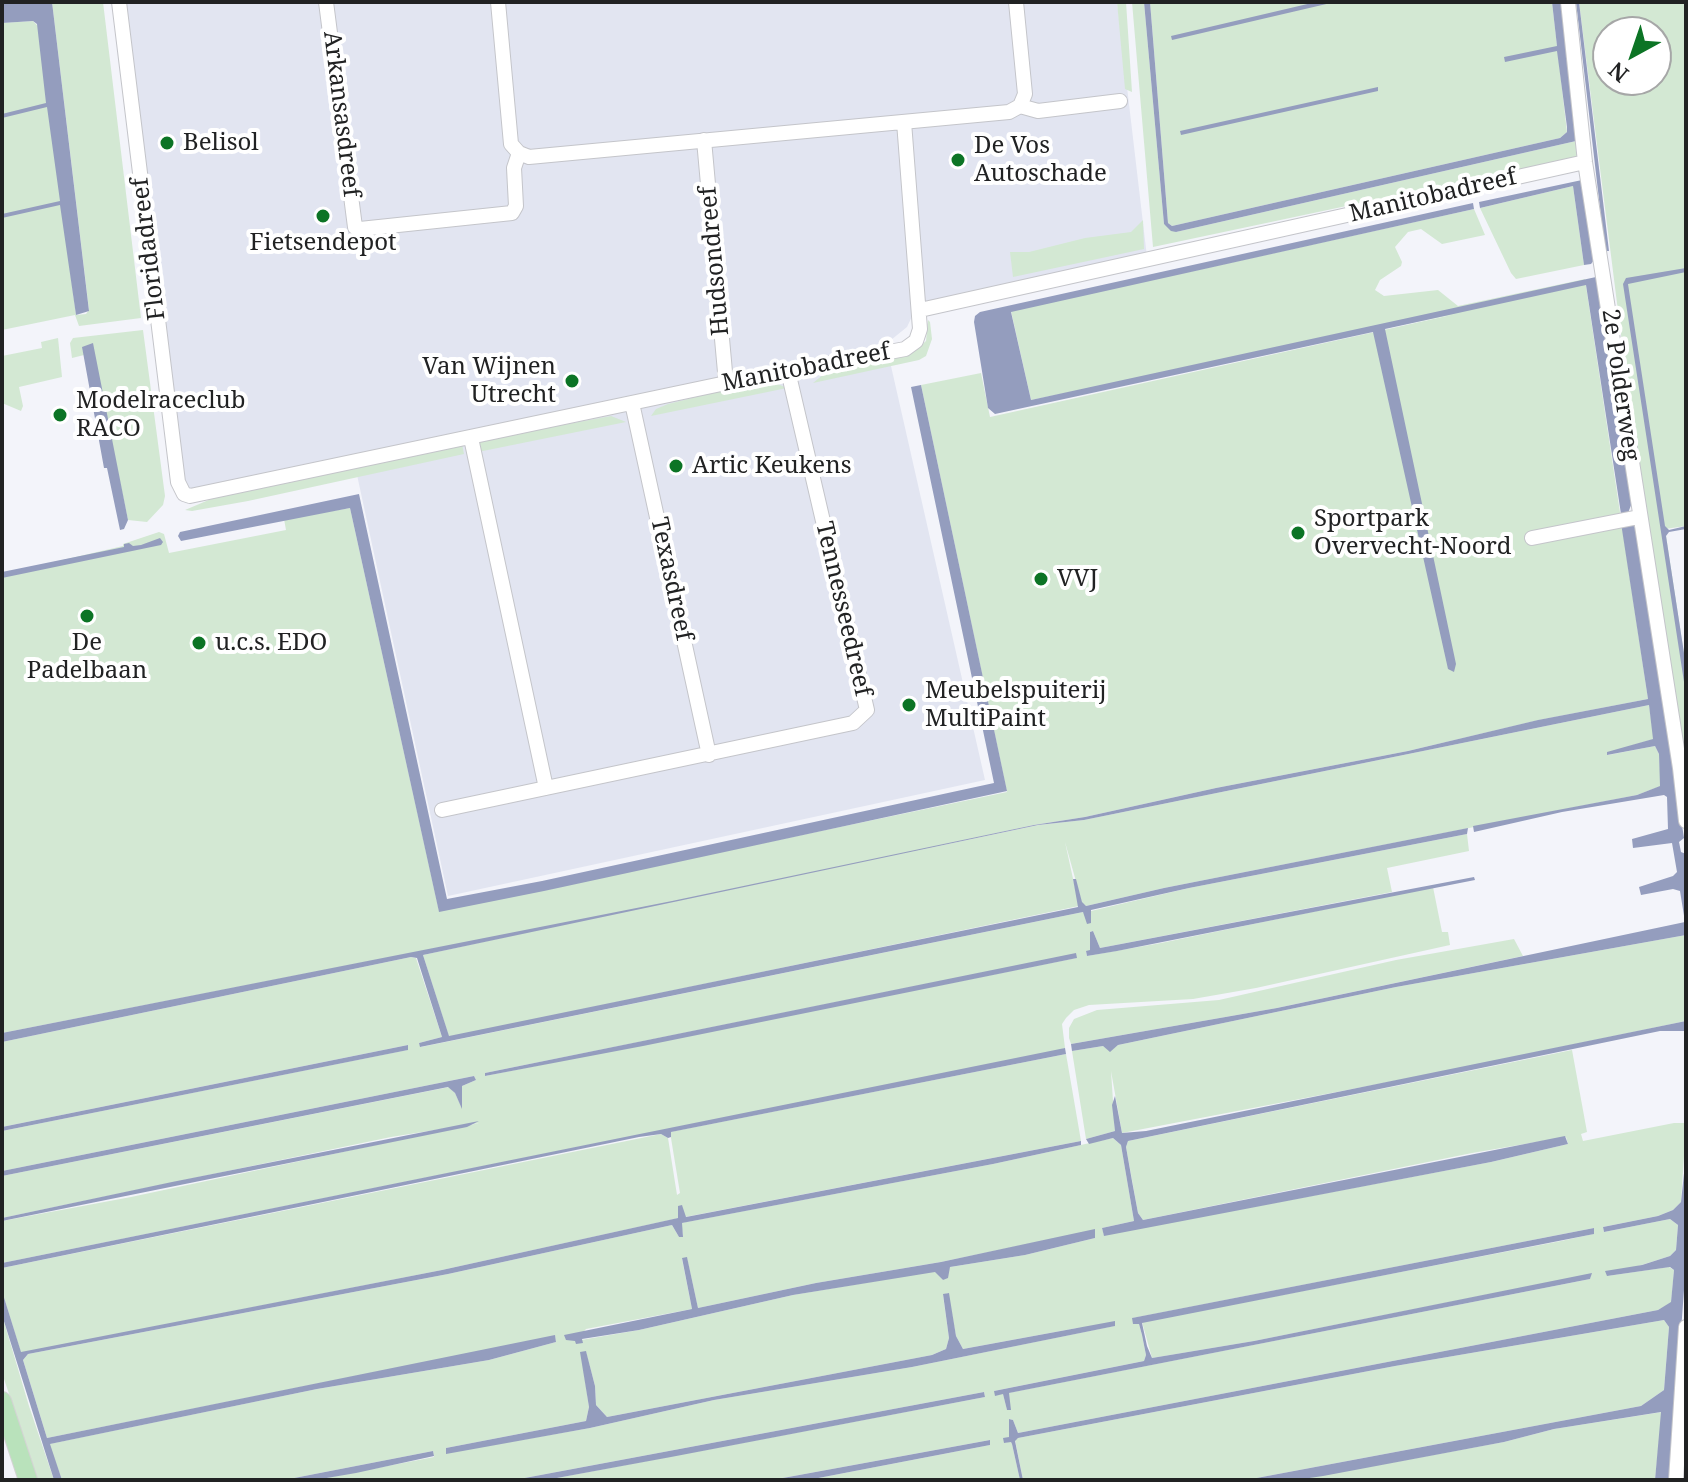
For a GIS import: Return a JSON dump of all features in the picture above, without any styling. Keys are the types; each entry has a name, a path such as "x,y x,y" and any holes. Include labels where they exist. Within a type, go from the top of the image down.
{"main road":[{"path":"2,1401 28,1480"}],"street":[{"name":"Floridadreef","path":"119,2 178,482 184,494"},
{"name":"Arkansasdreef","path":"326,2 355,227 360,229 512,213 516,206 514,168 519,153"},
{"path":"498,2 511,144 519,153 529,157 1009,112 1020,106 1025,94 1016,2"},
{"name":"2e Polderweg","path":"1568,2 1585,162 1639,517 1683,767 1686,821"},
{"path":"1020,106 1038,111 1120,101"},
{"path":"904,122 920,310"},
{"name":"Hudsondreef","path":"704,140 726,383"},
{"name":"Manitobadreef","path":"184,494 198,496 726,383 905,349 916,341 920,329 920,310 1585,162"},
{"name":"Tennesseedreef","path":"442,810 853,723 867,710 788,371"},
{"name":"Texasdreef","path":"632,403 709,755"},
{"path":"471,438 546,788"},
{"path":"1532,538 1639,517"},
{"path":"1676,1480 1686,1327"}],"shaded area":[{"path":"120,2 1117,2 1147,257 916,308 907,327 886,344 985,780 448,896 354,461 187,499"}],"green space":[{"path":"52,2 103,2 141,318 79,326 75,315 2,330 2,23 33,21 38,26 76,315 86,314 89,310"},
{"path":"1117,2 1126,2 1132,92 1125,89"},
{"path":"1132,2 1144,2 1164,224 1176,232 1576,141 1580,154 1573,158 1153,247"},
{"path":"1150,2 1552,2 1567,132 1560,138 1172,226 1168,223"},
{"path":"1579,2 1686,2 1686,526 1665,529 1686,667 1686,760 1683,758 1630,406"},
{"path":"1573,186 1584,265 1516,279 1480,208"},
{"path":"1474,209 1485,235 1442,244 1421,229 1408,232 1395,247 1401,266 1380,280 1375,290 1384,296 1438,290 1458,306 1585,279 1648,699 1539,720 1408,751 1216,788 1085,817 1034,825 905,853 1038,825 1084,820 1649,705 1654,739 1607,753 1655,746 1659,754 1661,786 1637,795 1086,906 1082,903 1065,842 1079,906 449,1037 423,955 606,915 2,1033 2,574 123,546 159,532 164,534 169,553 286,530 284,519 350,508 439,911 1007,792 921,385 981,373 990,417 1456,314 1031,400 1011,311"},
{"path":"1143,220 1144,249 1013,277 1010,252 1029,252 1085,238 1131,232"},
{"path":"928,320 932,339 926,356 919,360 813,383 829,370 885,360 916,350 926,341"},
{"path":"143,330 165,496 163,505 147,522 128,520 117,468 82,347 84,355 72,358 70,343 73,338"},
{"path":"58,338 62,377 19,387 23,406 21,411 2,403 2,356 42,348 41,342"},
{"path":"773,382 787,388 651,416 656,409 668,404"},
{"path":"611,416 626,422 478,452 476,441"},
{"path":"462,444 464,454 248,501 185,510 211,499"},
{"path":"1467,834 1469,851 1387,868 1392,892 1100,948 1093,931 1090,932 1090,951 1086,951 1087,956 1161,943 1433,887 1442,932 1448,932 1450,945 1193,999 1089,1005 1074,1010 1066,1018 1062,1024 1065,1048 1056,1051 2,1263 2,1221 131,1197 479,1123 391,1137 2,1218 2,1176 449,1087 461,1106 462,1086 476,1080 474,1076 2,1171 2,1131 407,1050 408,1045 2,1127 2,1042 411,957 416,958 442,1037 419,1043 421,1047 1083,912 1091,923 1091,911 1189,888","holes":["1075,954 1076,958 485,1076 485,1073"]},
{"path":"1686,935 1686,1021 1122,1133 1111,1071 1115,1131 1086,1139 1072,1051 1103,1046 1110,1051 1118,1045 1396,987"},
{"path":"1514,939 1523,956 1277,1008 1071,1044 1069,1038 1069,1028 1074,1019 1097,1010 1219,1000 1396,960"},
{"path":"1572,1050 1587,1132 1581,1134 1583,1141 1674,1123 1686,1125 1681,1202 1673,1210 1658,1216 1603,1227 1604,1232 1670,1219 1678,1225 1676,1250 1670,1256 1607,1276 1669,1267 1674,1270 1671,1303 1658,1310 1018,1433 1013,1420 1009,1419 1009,1437 1004,1443 1011,1441 1020,1480 808,1480 990,1445 990,1440 772,1480 546,1480 985,1397 984,1392 514,1480 315,1480 434,1457 433,1451 284,1480 62,1480 49,1444 317,1389 489,1360 556,1342 555,1336 47,1438 23,1360 28,1354 448,1274 672,1225 679,1237 683,1236 681,1223 1113,1138 1121,1145 1134,1221 1102,1228 1104,1235 1491,1162 1568,1144 1566,1137 1472,1153 1143,1220 1138,1213 1126,1147 1128,1141","holes":["1594,1228 1593,1234 1561,1241 1142,1322 1152,1358 1254,1341 1591,1274 1590,1279 1008,1393 1010,1410 1007,1410 1003,1394 994,1391 1144,1361 1146,1355 1142,1335 1139,1324 1133,1318","1095,1230 1095,1238 1025,1255 950,1267 943,1280 935,1271 793,1295 639,1330 575,1341 586,1329 692,1309 682,1259 685,1258 698,1308","948,1293 956,1336 963,1349 1077,1328 1114,1326 912,1367 714,1400 590,1428 446,1453 446,1448 586,1421 589,1407 581,1352 586,1352 595,1386 596,1405 607,1417 932,1355 946,1349 949,1338 943,1295"]},
{"path":"1066,1054 1081,1141 685,1217 682,1206 678,1206 679,1218 442,1270 21,1353 2,1291 2,1268 661,1134 668,1138 677,1195 680,1193 670,1132"},
{"path":"2,1315 54,1480 38,1480 2,1373"},
{"path":"1664,1320 1669,1327 1664,1390 1641,1406 1246,1480 1023,1480 1015,1440 1018,1438 1395,1366"},
{"path":"1662,1412 1655,1480 1296,1480 1504,1442 1554,1429"}],"water":[{"path":"52,2 89,311 76,315 60,205 2,218 2,214 60,201 47,107 2,118 2,114 46,103 37,24 33,21 2,23 2,3"},
{"path":"1144,2 1150,2 1168,223 1172,226 1560,138 1567,132 1567,127 1557,51 1505,62 1504,57 1557,46 1552,2 1563,2 1576,141 1171,231 1164,224"},
{"path":"1316,2 1335,2 1172,40 1171,36"},
{"path":"1576,2 1579,2 1609,251 1605,251"},
{"path":"1378,87 1378,91 1181,135 1180,131"},
{"path":"1582,180 1594,260 1591,264 1584,265 1573,186 1480,208 1479,202"},
{"path":"1473,203 1474,209 1011,312 1031,400 1596,277 1633,500 1628,513 1621,514 1586,285 1385,329 1456,664 1454,672 1448,669 1373,332 995,414 988,408 974,322 980,312"},
{"path":"1686,268 1686,272 1628,284 1665,526 1669,530 1686,526 1686,529 1669,532 1666,536 1686,666 1686,695 1623,284 1626,278"},
{"path":"93,343 128,520 124,529 120,530 107,468 104,468 82,347"},
{"path":"921,385 1007,791 544,891 439,912 350,508 181,541 178,536 180,532 359,494 447,899 542,881 994,783 911,387"},
{"path":"1630,521 1636,529 1684,838 1679,842 1681,852 1686,854 1686,935 1396,987 1118,1045 1110,1052 1103,1046 1072,1051 1071,1044 1277,1008 1685,922 1680,891 1673,889 1641,895 1639,887 1677,872 1672,843 1633,848 1632,839 1668,829 1667,797 1664,795 1562,812 1474,832 1473,826 1637,795 1660,786 1659,754 1655,746 1607,755 1607,752 1653,739 1649,705 1084,820 1038,825 423,955 449,1036 1078,907 1073,879 1076,879 1086,906 1468,828 1467,834 1091,910 1091,923 1087,924 1083,912 420,1047 419,1043 442,1037 417,958 411,957 2,1042 2,1033 672,901 1034,825 1408,751 1538,720 1648,699 1621,523"},
{"path":"160,538 163,542 161,545 2,578 2,572 124,547 129,543 141,545"},
{"path":"1474,877 1475,880 1117,951 1087,956 1086,951 1090,950 1090,932 1093,931 1100,948"},
{"path":"1076,953 1077,958 485,1076 485,1073"},
{"path":"1686,1021 1686,1031 1660,1031 1128,1141 1126,1147 1138,1213 1143,1220 1565,1136 1568,1144 1491,1162 1104,1236 1102,1228 1134,1221 1121,1145 1113,1138 1089,1144 1086,1139 1115,1131 1112,1105 1115,1096 1122,1133 1146,1131"},
{"path":"408,1045 408,1050 2,1131 2,1127"},
{"path":"1065,1048 1066,1054 671,1132 668,1138 661,1134 639,1137 2,1268 2,1263"},
{"path":"474,1076 476,1080 462,1086 462,1109 455,1093 448,1087 2,1176 2,1171"},
{"path":"479,1121 467,1127 2,1221 2,1218 172,1182"},
{"path":"1081,1141 1081,1145 993,1164 682,1223 683,1237 679,1237 672,1225 448,1274 28,1354 23,1360 47,1438 555,1335 556,1342 489,1360 317,1389 50,1444 62,1480 54,1480 2,1315 2,1291 21,1352 442,1270 678,1218 678,1206 682,1205 686,1217"},
{"path":"1686,1154 1686,1263 1670,1480 1655,1480 1661,1412 1554,1429 1504,1442 1323,1476 1296,1480 1246,1480 1641,1406 1664,1390 1669,1327 1664,1320 1395,1366 1018,1438 1015,1441 1023,1480 1020,1480 1012,1444 1004,1443 1003,1438 1009,1437 1009,1419 1013,1420 1018,1433 1658,1310 1671,1302 1674,1270 1670,1267 1607,1276 1605,1271 1642,1265 1670,1256 1676,1250 1678,1225 1670,1219 1604,1232 1603,1227 1673,1210 1681,1202"},
{"path":"1594,1228 1594,1234 1142,1323 1152,1358 1254,1341 1592,1273 1590,1279 1009,1393 1011,1410 1007,1410 1003,1394 995,1396 994,1391 1144,1361 1146,1355 1139,1324 1133,1324 1132,1318"},
{"path":"1095,1229 1095,1238 1025,1255 950,1267 948,1278 943,1280 935,1272 793,1295 639,1330 582,1339 583,1343 566,1340 564,1335 692,1309 682,1258 687,1257 698,1308"},
{"path":"949,1293 956,1336 963,1349 1115,1321 1115,1326 912,1367 714,1400 590,1428 446,1454 446,1448 586,1421 589,1407 580,1352 586,1351 595,1386 596,1405 607,1417 932,1355 946,1349 949,1338 943,1294"},
{"path":"984,1392 985,1397 671,1457 546,1480 514,1480"},
{"path":"990,1440 990,1445 808,1480 772,1480"},
{"path":"433,1451 434,1456 356,1473 315,1480 284,1480"}],"place":[{"name":"Belisol","path":"167,143"},
{"name":"De Vos Autoschade","path":"958,160"},
{"name":"Fietsendepot","path":"323,216"},
{"name":"Van Wijnen Utrecht","path":"572,381"},
{"name":"Modelraceclub RACO","path":"60,415"},
{"name":"Artic Keukens","path":"676,466"},
{"name":"Sportpark Overvecht-Noord","path":"1298,533"},
{"name":"VVJ","path":"1041,579"},
{"name":"De Padelbaan","path":"87,616"},
{"name":"u.c.s. EDO","path":"199,643"},
{"name":"Meubelspuiterij MultiPaint","path":"909,705"}]}
